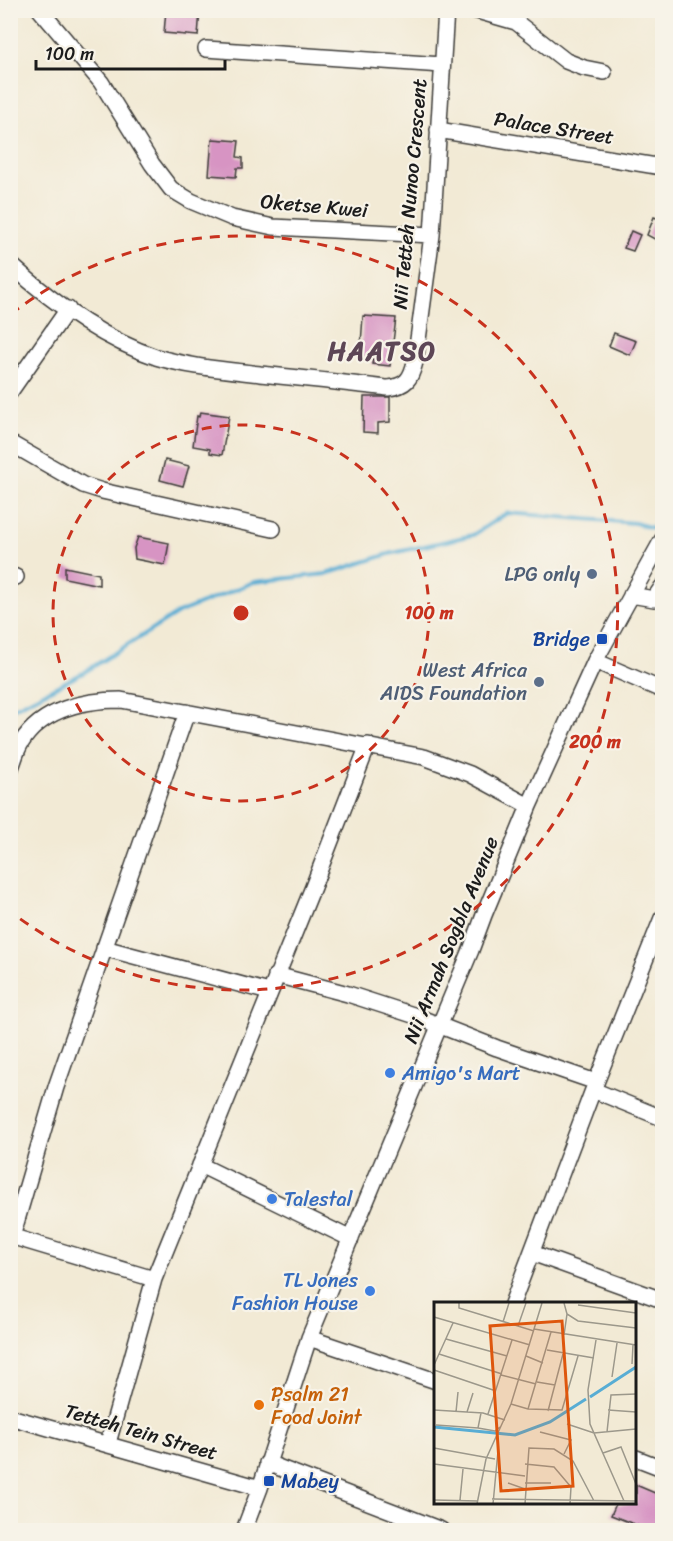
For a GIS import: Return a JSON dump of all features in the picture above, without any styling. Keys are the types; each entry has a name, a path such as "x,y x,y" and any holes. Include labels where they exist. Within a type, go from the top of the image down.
{"street":[{"name":"Oketse Kwei","path":"40,10 101,82 152,164 171,189 191,201 232,218 273,227 432,235"},
{"name":"Nii Tetteh Nunoo Crescent","path":"10,264 103,333 155,356 180,363 388,388 406,384 411,377 415,363 432,235 446,10"},
{"path":"474,10 516,22 566,61 604,72"},
{"path":"206,49 442,65"},
{"name":"Palace Street","path":"438,130 663,168"},
{"path":"10,392 68,309"},
{"path":"10,443 83,485 102,492 273,528"},
{"name":"Nii Armah Sogbla Avenue","path":"243,1530 260,1488 309,1338 529,806 596,661 661,542"},
{"path":"632,595 654,599 663,587"},
{"path":"596,661 663,690"},
{"path":"10,770 21,744 34,727 52,714 97,700 121,700 424,757 470,774 529,806"},
{"path":"154,1279 11,1237 56,1087 186,712"},
{"path":"108,1443 154,1279 368,745"},
{"path":"513,1302 594,1086 659,934 663,918"},
{"path":"104,948 269,992"},
{"path":"276,975 348,994 413,1015 594,1086 663,1118"},
{"path":"200,1165 351,1239"},
{"path":"532,1253 663,1300"},
{"path":"309,1338 434,1381"},
{"name":"Tetteh Tein Street","path":"10,1417 260,1488"},
{"path":"637,1458 663,1468"},
{"path":"267,1463 406,1524 441,1530"}],"building":[{"path":"166,10 200,10 198,36 164,33"},
{"path":"212,139 239,141 237,157 243,158 243,168 237,168 236,177 209,175"},
{"path":"654,217 662,220 662,243 647,235"},
{"path":"631,231 640,235 633,251 624,248"},
{"path":"363,316 396,318 390,366 372,364 373,359 360,358"},
{"path":"614,333 636,341 630,355 609,346"},
{"path":"364,397 390,397 390,422 378,423 378,433 363,432"},
{"path":"200,412 229,416 222,455 210,453 210,449 193,446 197,416 199,417"},
{"path":"165,460 189,466 183,486 160,480"},
{"path":"138,537 169,543 165,565 135,559 134,548"},
{"path":"65,567 99,574 99,585 65,578"},
{"path":"637,1485 662,1496 661,1530 649,1530 611,1515 616,1505 637,1505"}],"waterway":[{"path":"10,710 83,673 178,613 254,582 326,574 389,554 473,535 507,513 635,523 662,531"}],"place":[{"name":"LPG only","path":"592,574"},
{"name":"Bridge","path":"602,639"},
{"name":"West Africa AIDS Foundation","path":"539,682"},
{"name":"Amigo's Mart","path":"390,1073"},
{"name":"Talestal","path":"272,1199"},
{"name":"TL Jones Fashion House","path":"370,1291"},
{"name":"Psalm 21 Food Joint","path":"259,1405"},
{"name":"Mabey","path":"269,1481"}],"district":[{"name":"HAATSO","path":"382,351"}]}
